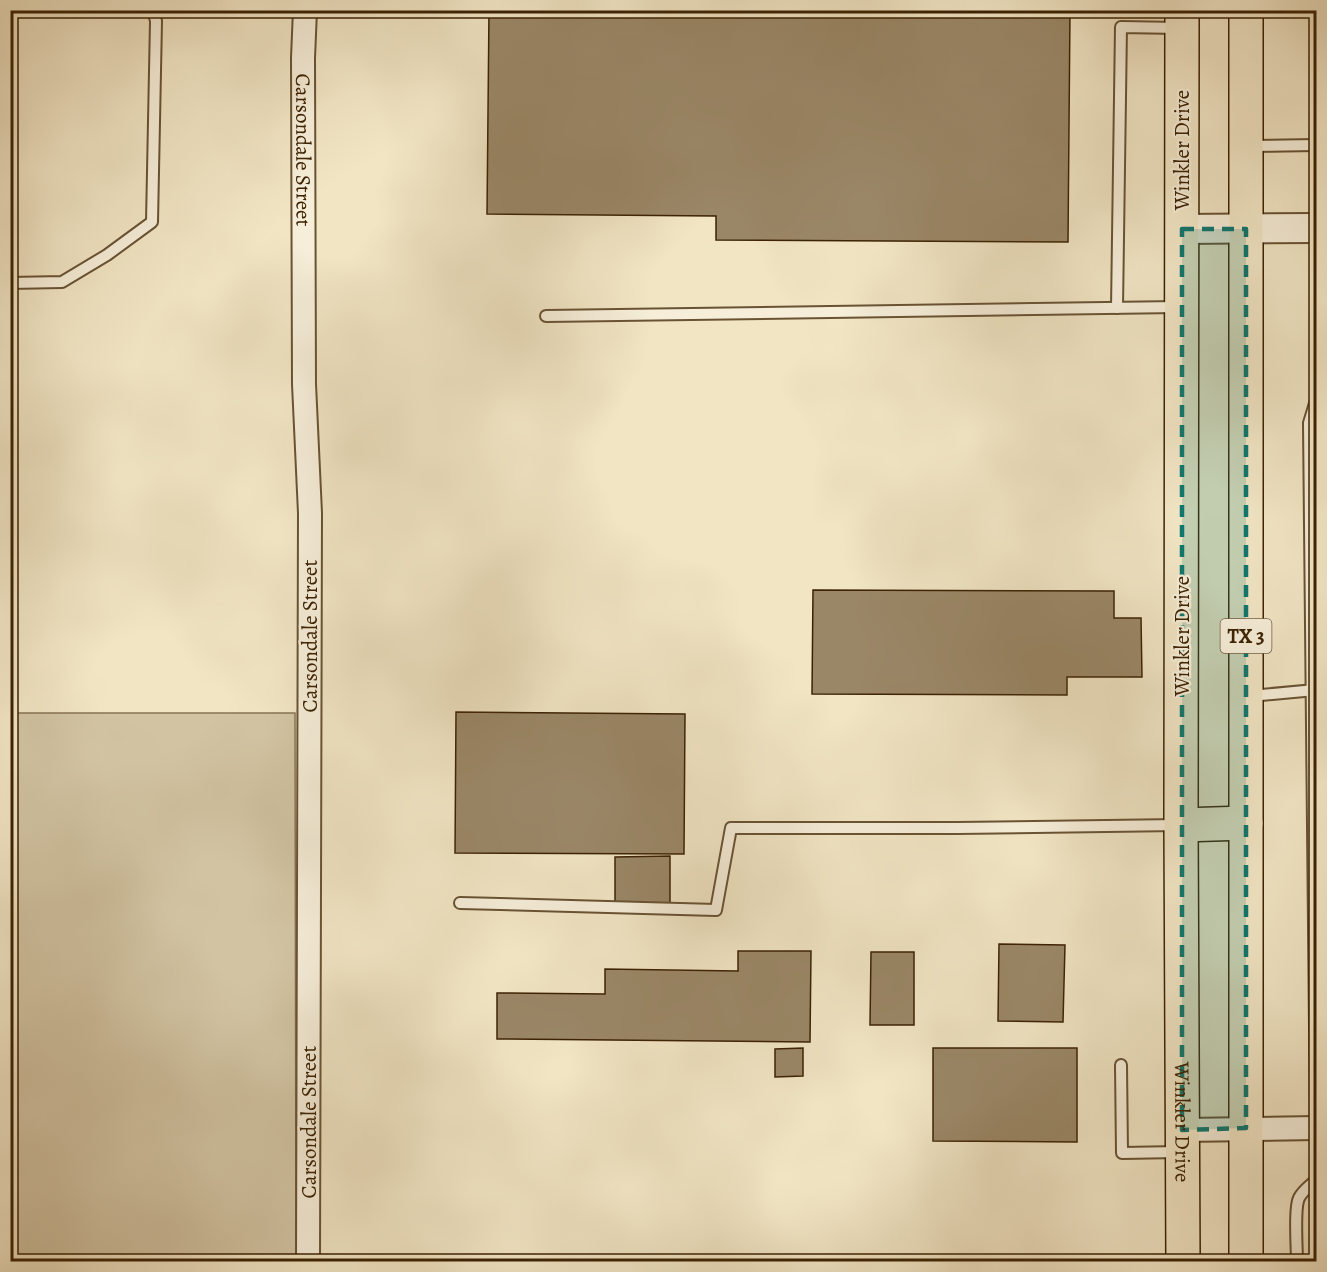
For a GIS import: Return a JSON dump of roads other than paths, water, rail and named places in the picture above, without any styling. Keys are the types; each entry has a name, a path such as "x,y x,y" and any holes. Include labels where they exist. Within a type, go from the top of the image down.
{"main road":[{"name":"TX 3","path":"1246,10 1246,1262"},
{"name":"Winkler Drive","path":"1182,19 1183,1262"},
{"path":"1181,825 1246,823"}],"street":[{"name":"Carsondale Street","path":"305,10 303,58 304,384 310,513 308,1262"},
{"path":"1182,229 1317,228"},
{"path":"1182,1141 1246,1128 1316,1128"}],"lane":[{"path":"10,283 62,282 107,255 152,222 156,21 153,10"},
{"path":"1117,308 1121,27 1182,19"},
{"path":"1246,146 1317,145"},
{"path":"546,316 1182,307"},
{"path":"1316,1128 1309,423 1317,400"},
{"path":"1246,696 1313,690"},
{"path":"460,903 716,910 731,828 1181,825"},
{"path":"1121,1065 1122,1153 1182,1141"},
{"path":"1297,1262 1298,1199 1303,1191 1317,1180"}]}
